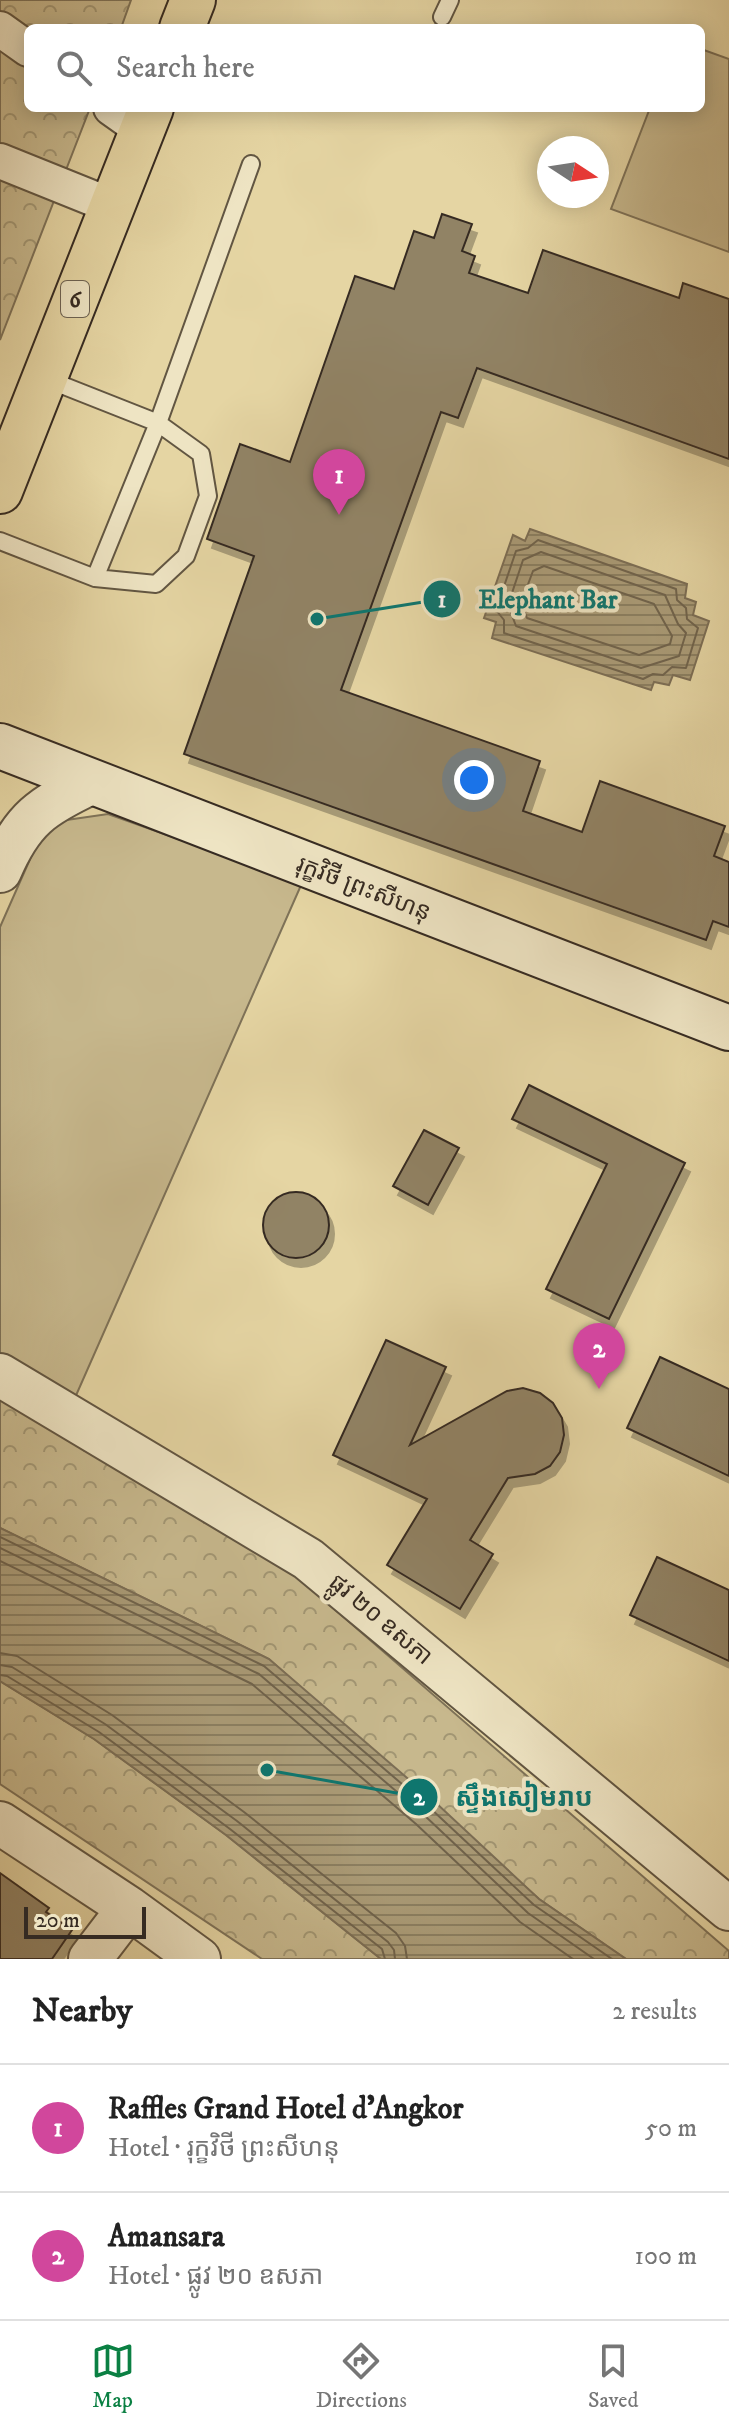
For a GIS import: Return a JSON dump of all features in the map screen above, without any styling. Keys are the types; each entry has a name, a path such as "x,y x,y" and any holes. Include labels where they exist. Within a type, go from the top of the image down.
{"main road":[{"path":"184,24 193,0"},
{"name":"6","path":"0,491 112,206 134,115"},
{"name":"រុក្ខវិថី ព្រះសីហនុ","path":"0,746 729,1028"}],"street":[{"path":"0,29 24,46"},
{"path":"0,161 112,206"},
{"path":"0,871 12,843 37,812 91,783"},
{"name":"ផ្លូវ ២០ ឧសភា","path":"0,1375 308,1559 729,1909"},
{"path":"0,1823 129,1908 199,1959"},
{"path":"90,1959 129,1908"}],"lane":[{"path":"442,17 450,0"},
{"path":"95,578 158,423 251,164"},
{"path":"0,541 95,578 156,584 186,556 208,496 201,454 158,423 44,378"}],"green space":[{"path":"0,0 131,0 122,24 24,24 24,112 88,112 0,340"},
{"path":"705,50 729,59 729,252 611,209 648,112 705,112"},
{"path":"108,814 302,883 74,1400 0,1355 0,927 46,823"},
{"path":"0,1399 280,1562 729,1951 729,1959 626,1959 539,1899 269,1659 0,1528"},
{"path":"0,1681 94,1739 226,1835 381,1959 262,1959 0,1784"}],"water":[{"path":"530,529 687,584 685,598 696,602 693,615 709,621 690,680 673,675 669,685 654,682 651,690 492,638 496,622 484,618 513,535 525,541"},
{"path":"0,1528 269,1659 435,1802 539,1899 626,1959 381,1959 226,1835 94,1739 0,1681"}],"building":[{"path":"442,214 472,224 462,251 475,256 469,273 528,293 543,250 679,298 683,283 729,299 729,459 477,368 458,418 441,412 341,690 540,761 523,811 582,832 600,781 725,826 714,856 729,862 729,927 713,921 706,940 184,754 254,556 207,539 240,444 290,462 355,276 394,289 414,231 434,238"},
{"path":"529,1085 685,1163 609,1319 546,1289 607,1164 512,1119"},
{"path":"424,1130 459,1148 428,1205 393,1186"},
{"path":"296,1192 319,1202 329,1225 319,1248 296,1258 273,1248 263,1225 273,1202"},
{"path":"386,1340 446,1367 410,1445 507,1391 523,1388 540,1393 553,1403 562,1418 564,1435 560,1452 550,1466 535,1474 508,1478 470,1540 493,1554 460,1609 387,1565 427,1499 333,1455"},
{"path":"660,1357 729,1389 729,1476 627,1428"},
{"path":"657,1557 729,1590 729,1661 630,1615"},
{"path":"0,1873 49,1908 46,1912 72,1930 52,1959 0,1959"}],"place":[{"name":"Raffles Grand Hotel d'Angkor","path":"339,515"},
{"name":"Elephant Bar","path":"317,619"},
{"name":"Amansara","path":"599,1389"},
{"name":"ស្ទឹងសៀមរាប","path":"267,1770"}]}
